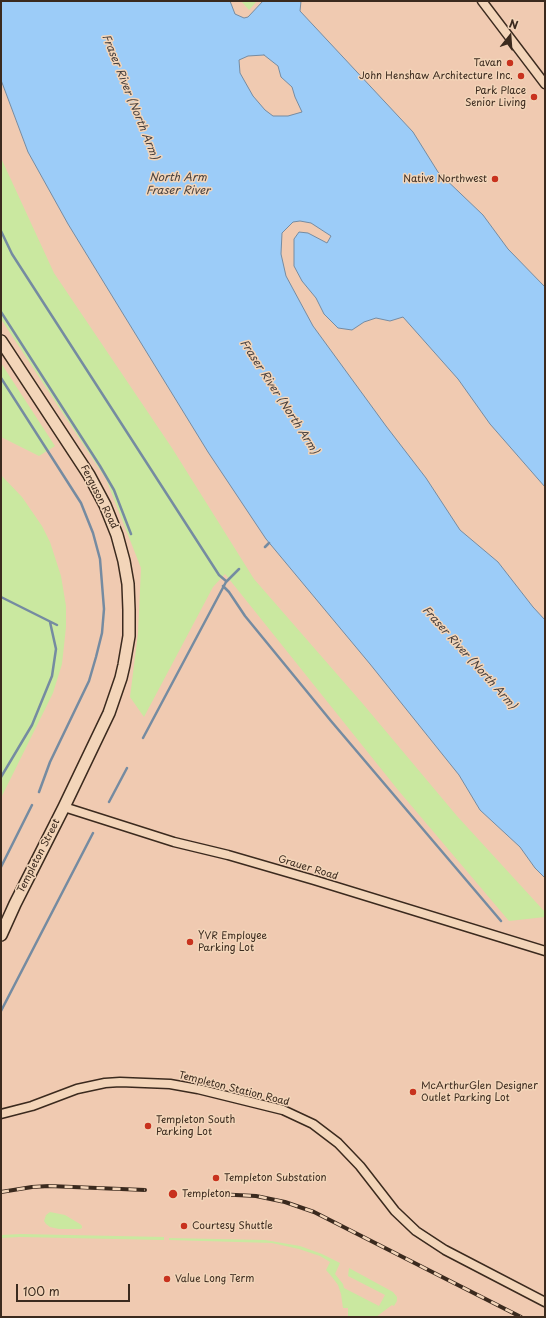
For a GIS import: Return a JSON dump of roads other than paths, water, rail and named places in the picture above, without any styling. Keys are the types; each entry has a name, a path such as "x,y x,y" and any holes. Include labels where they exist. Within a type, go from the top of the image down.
{"street":[{"path":"482,1 545,84"},
{"name":"Ferguson Road","path":"1,340 89,475 105,505 117,535 128,584 129,636 121,678 109,712 64,808"},
{"name":"Templeton Street","path":"1,935 15,904 64,808"},
{"name":"Grauer Road","path":"64,808 174,842 228,855 314,880 545,951"},
{"name":"Templeton Street","path":"1,927 15,904"},
{"name":"Templeton Station Road","path":"1,1114 32,1106 77,1089 105,1083 120,1082 170,1084 198,1089 283,1110 313,1124 338,1143 360,1166 395,1211 416,1231 445,1250 545,1302"}],"water":[{"name":"North Arm Fraser River","path":"1,1 230,1 235,14 244,18 248,17 263,1 301,1 300,11 413,132 438,172 483,215 508,249 545,287 545,487 490,424 458,379 403,317 390,321 376,318 364,322 352,330 338,328 324,314 316,298 302,281 294,266 294,239 299,232 308,233 327,243 331,236 311,223 300,221 293,222 282,233 281,254 286,276 313,326 426,478 460,530 498,562 545,620 545,878 535,868 520,847 480,810 459,775 370,664 266,539 208,452 68,224 28,152 1,80","holes":["264,55 278,66 281,77 292,87 302,112 288,116 273,116 265,110 253,96 240,73 239,60 248,56"]}],"waterway":[{"path":"1,231 12,254 219,575 226,581"},
{"path":"1,312 100,466 114,490 131,534"},
{"path":"1,378 81,503 93,533 100,559 104,609 102,633 96,657 89,681 50,762 39,792"},
{"path":"265,547 269,543"},
{"path":"143,738 226,582 239,569"},
{"path":"223,586 229,592 245,616 331,721 501,921"},
{"path":"1,597 57,625"},
{"path":"1,777 32,725 52,676 56,649 50,622"},
{"path":"109,802 127,768"},
{"path":"1,867 32,805"},
{"path":"1,1011 93,833"}],"railway":[{"path":"1,1192 49,1186 145,1190"},
{"path":"195,1193 256,1196 285,1202 314,1212 521,1317"}],"place":[{"name":"Tavan","path":"510,63"},
{"name":"John Henshaw Architecture Inc.","path":"521,76"},
{"name":"Park Place Senior Living","path":"534,97"},
{"name":"Native Northwest","path":"495,179"},
{"name":"YVR Employee Parking Lot","path":"190,942"},
{"name":"McArthurGlen Designer Outlet Parking Lot","path":"413,1092"},
{"name":"Templeton South Parking Lot","path":"148,1126"},
{"name":"Templeton Substation","path":"216,1178"},
{"name":"Templeton","path":"173,1194"},
{"name":"Courtesy Shuttle","path":"184,1226"},
{"name":"Value Long Term","path":"167,1279"}],"water label":[{"name":"Fraser River (North Arm)","path":"130,97"},
{"name":"Fraser River (North Arm)","path":"279,397"},
{"name":"Fraser River (North Arm)","path":"469,658"}]}
